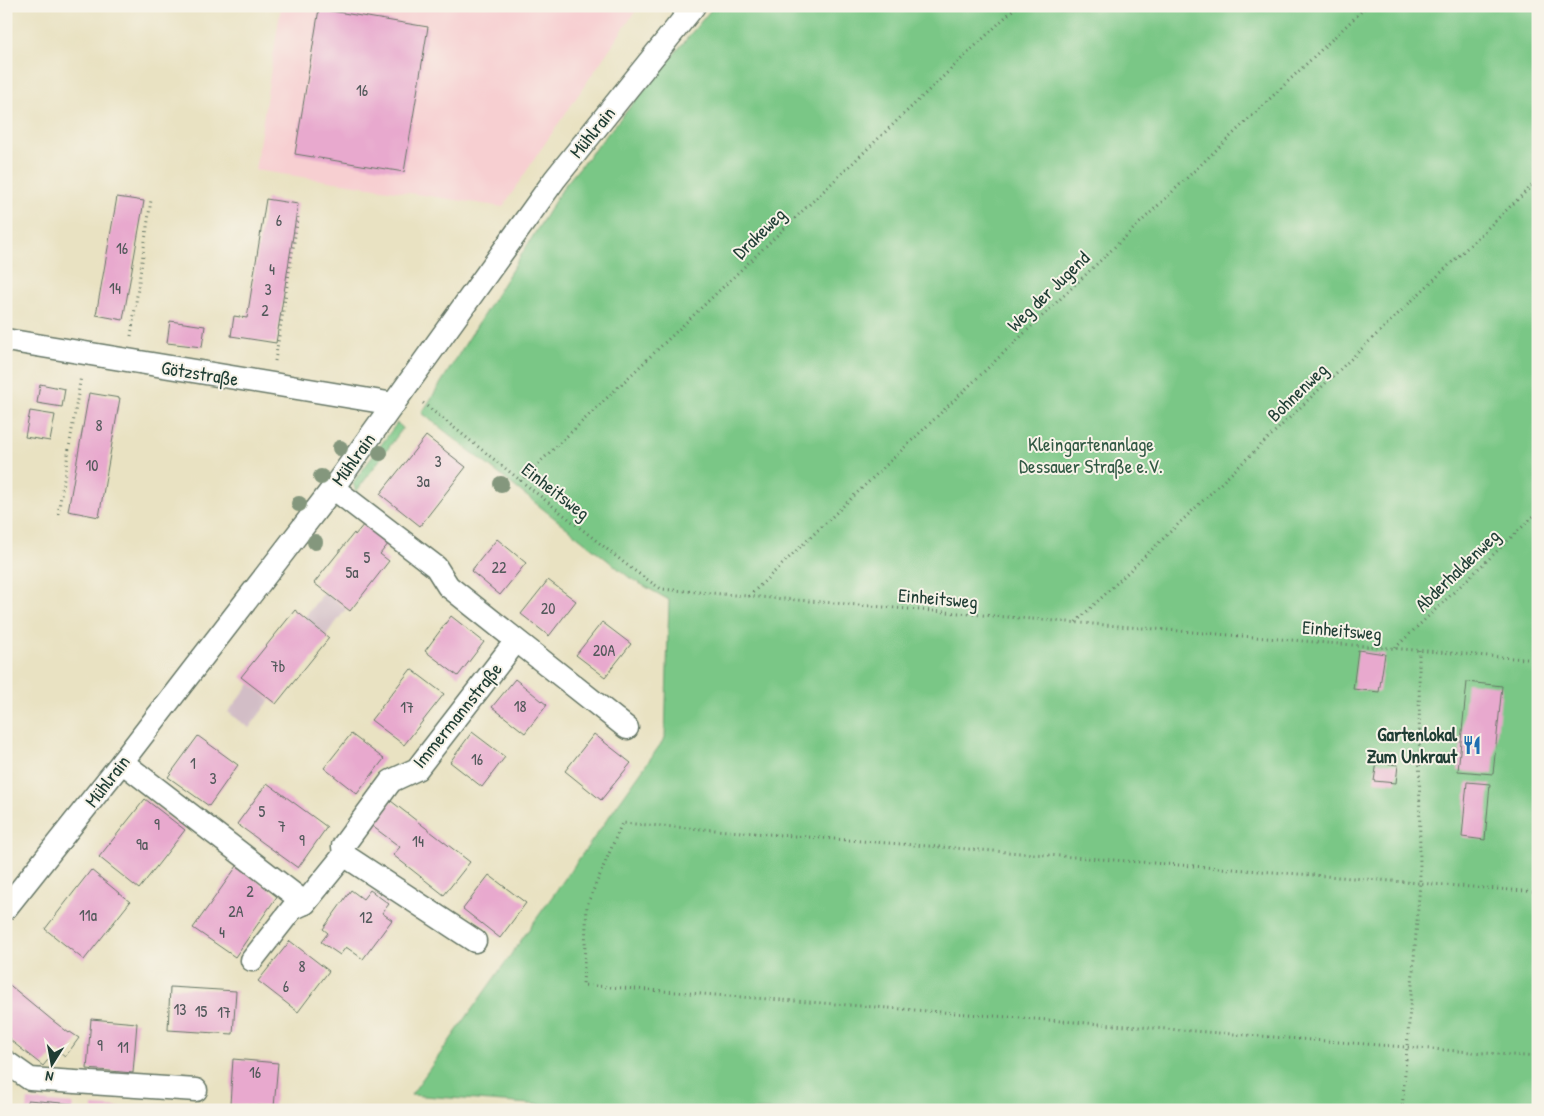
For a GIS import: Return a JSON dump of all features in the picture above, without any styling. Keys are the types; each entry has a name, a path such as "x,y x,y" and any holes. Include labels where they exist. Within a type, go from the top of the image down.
{"street":[{"name":"Mühlrain","path":"6,908 122,762 333,488 555,178 694,6"},
{"name":"Götzstraße","path":"6,340 271,384 399,396"},
{"path":"333,488 436,567 448,586 627,728"},
{"name":"Immermannstraße","path":"252,960 292,909 305,903 344,855 343,846 391,781 418,769 516,641"},
{"path":"122,762 305,903"},
{"path":"344,855 475,941"},
{"path":"6,1062 30,1079 196,1090"}],"path":[{"name":"Drakeweg","path":"520,481 1017,6"},
{"name":"Weg der Jugend","path":"749,596 1367,6"},
{"name":"Bohnenweg","path":"1076,622 1538,180"},
{"path":"128,361 151,200"},
{"path":"271,384 298,217"},
{"path":"58,514 85,354"},
{"name":"Einheitsweg","path":"399,396 520,481 632,569 661,589 1538,660"},
{"name":"Abderhaldenweg","path":"1395,648 1538,512"},
{"path":"1402,1110 1420,884 1419,650"},
{"path":"1538,892 622,823 587,905 583,985 1538,1057"}],"shaded area":[{"path":"281,6 639,6 503,207 255,170"},
{"path":"324,592 346,609 326,636 304,618"},
{"path":"250,684 270,700 249,728 228,712"}],"green space":[{"name":"Kleingartenanlage Dessauer Straße e.V.","path":"714,6 1538,6 1538,1110 608,1110 411,1095 665,738 669,600 630,578 422,413 565,185"},
{"path":"397,423 403,428 356,492 353,483"}],"building":[{"path":"319,9 428,27 404,172 295,154"},
{"path":"117,197 144,201 123,320 96,315"},
{"path":"266,199 298,204 276,343 231,336 234,316 247,318"},
{"path":"170,321 205,326 202,347 167,343"},
{"path":"40,384 65,389 62,407 37,403"},
{"path":"89,393 120,398 99,517 68,511"},
{"path":"30,411 55,415 50,441 25,437"},
{"path":"426,436 466,467 420,526 380,494"},
{"path":"364,524 389,543 380,554 389,561 350,611 314,583 354,533 355,535"},
{"path":"497,539 526,563 500,595 471,571"},
{"path":"548,580 576,601 549,636 521,614"},
{"path":"295,610 329,638 276,704 241,677"},
{"path":"451,616 484,642 458,676 425,651"},
{"path":"602,622 631,644 605,677 576,655"},
{"path":"1358,650 1385,654 1379,692 1353,689"},
{"path":"411,669 444,694 404,745 371,720"},
{"path":"515,679 547,705 525,733 492,707"},
{"path":"1467,682 1502,686 1493,774 1458,771"},
{"path":"472,732 505,757 482,787 450,762"},
{"path":"351,734 384,759 357,794 324,768"},
{"path":"594,734 631,763 601,800 565,771"},
{"path":"198,736 238,765 209,806 168,777"},
{"path":"1377,762 1398,765 1396,783 1374,781"},
{"path":"1467,782 1490,784 1485,840 1462,837"},
{"path":"267,783 327,827 298,868 237,824"},
{"path":"145,799 185,830 139,889 99,857"},
{"path":"391,801 470,862 444,895 393,855 400,847 372,826"},
{"path":"237,866 278,895 235,957 193,928"},
{"path":"91,870 130,902 84,960 45,929"},
{"path":"489,875 526,903 500,938 463,909"},
{"path":"351,890 363,899 370,890 389,904 382,913 392,920 363,959 346,947 340,955 321,942 328,933 323,929"},
{"path":"290,941 329,971 298,1012 258,981"},
{"path":"6,982 52,1020 79,1038 65,1057 56,1050 43,1066 6,1035"},
{"path":"170,987 236,991 233,1034 168,1030"},
{"path":"91,1019 137,1023 133,1073 87,1069"},
{"path":"233,1059 278,1063 274,1107 230,1104"},
{"path":"28,1100 73,1104 72,1110 27,1110"},
{"path":"93,1106 121,1108 121,1110 93,1110"}],"place":[{"name":"Gartenlokal Zum Unkraut","path":"1472,745"}]}
